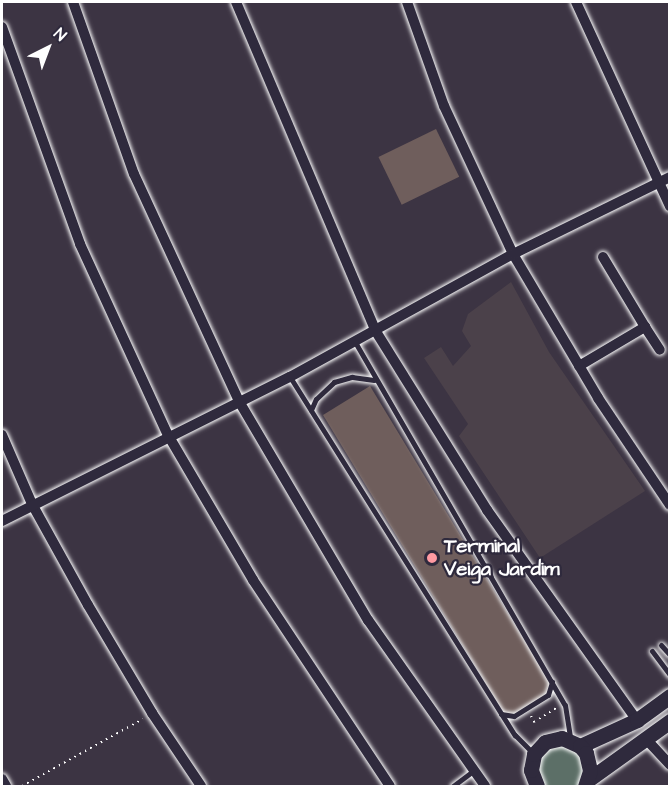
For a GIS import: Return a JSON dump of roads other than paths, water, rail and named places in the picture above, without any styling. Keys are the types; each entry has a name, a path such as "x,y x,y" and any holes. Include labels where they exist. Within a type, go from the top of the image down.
{"main road":[{"path":"535,786 531,770 534,754 545,742 575,743 637,720 669,696"},
{"path":"586,783 669,721"},
{"path":"575,743 590,762 586,783"}],"street":[{"path":"73,2 134,174 240,403 368,620 485,786"},
{"path":"236,2 375,330 487,510 637,720"},
{"path":"407,2 444,106 513,254 579,366 669,505"},
{"path":"576,2 669,206"},
{"path":"2,27 80,244 168,435 253,580 390,786"},
{"path":"2,521 168,435 240,403 513,254 669,177"},
{"path":"603,257 660,351"},
{"path":"579,366 645,327"},
{"path":"2,435 33,504 152,714 201,786"},
{"path":"646,739 669,765"},
{"path":"2,779 6,786"}],"lane":[{"path":"354,341 374,380 565,705 575,743"},
{"path":"290,377 501,714 534,754"},
{"path":"311,410 316,399 334,381 352,377 374,380"},
{"path":"661,645 669,655"},
{"path":"652,651 669,675"},
{"path":"501,714 514,716 548,696 552,682"},
{"path":"453,786 473,771"}],"place":[{"name":"Terminal Veiga Jardim","path":"432,558"}]}
